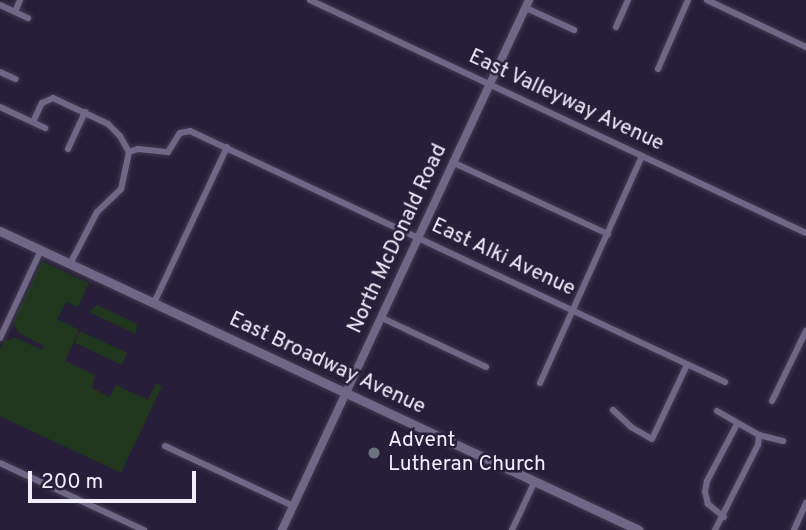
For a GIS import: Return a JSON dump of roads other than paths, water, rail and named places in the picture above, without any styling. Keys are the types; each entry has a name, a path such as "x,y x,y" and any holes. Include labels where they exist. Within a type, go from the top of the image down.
{"main road":[{"name":"East Broadway Avenue","path":"0,231 639,530"}],"street":[{"path":"15,12 20,0"},
{"name":"East Valleyway Avenue","path":"310,0 806,233"},
{"path":"616,27 628,0"},
{"path":"658,69 688,0"},
{"path":"707,0 806,47"},
{"path":"528,4 574,30"},
{"name":"North McDonald Road","path":"282,530 528,4"},
{"path":"0,5 28,18"},
{"path":"0,72 16,79"},
{"path":"33,122 47,98 108,124 120,136 129,152 121,189 97,212 70,264"},
{"path":"0,107 45,128"},
{"path":"68,149 85,112"},
{"name":"East Alki Avenue","path":"129,152 138,149 168,152 180,134 190,131 725,382"},
{"path":"154,303 227,147"},
{"path":"540,383 642,156"},
{"path":"452,162 607,234"},
{"path":"0,338 41,250"},
{"path":"382,318 486,367"},
{"path":"772,401 806,331"},
{"path":"613,410 652,439 687,365"},
{"path":"718,411 759,435 783,441"},
{"path":"724,517 708,504 705,492 707,481 737,424"},
{"path":"715,530 724,517 758,445 759,435"},
{"path":"165,446 293,506"},
{"path":"0,463 144,530"},
{"path":"512,530 535,481"},
{"path":"794,530 806,503"}],"place":[{"name":"Advent Lutheran Church","path":"374,453"}]}
